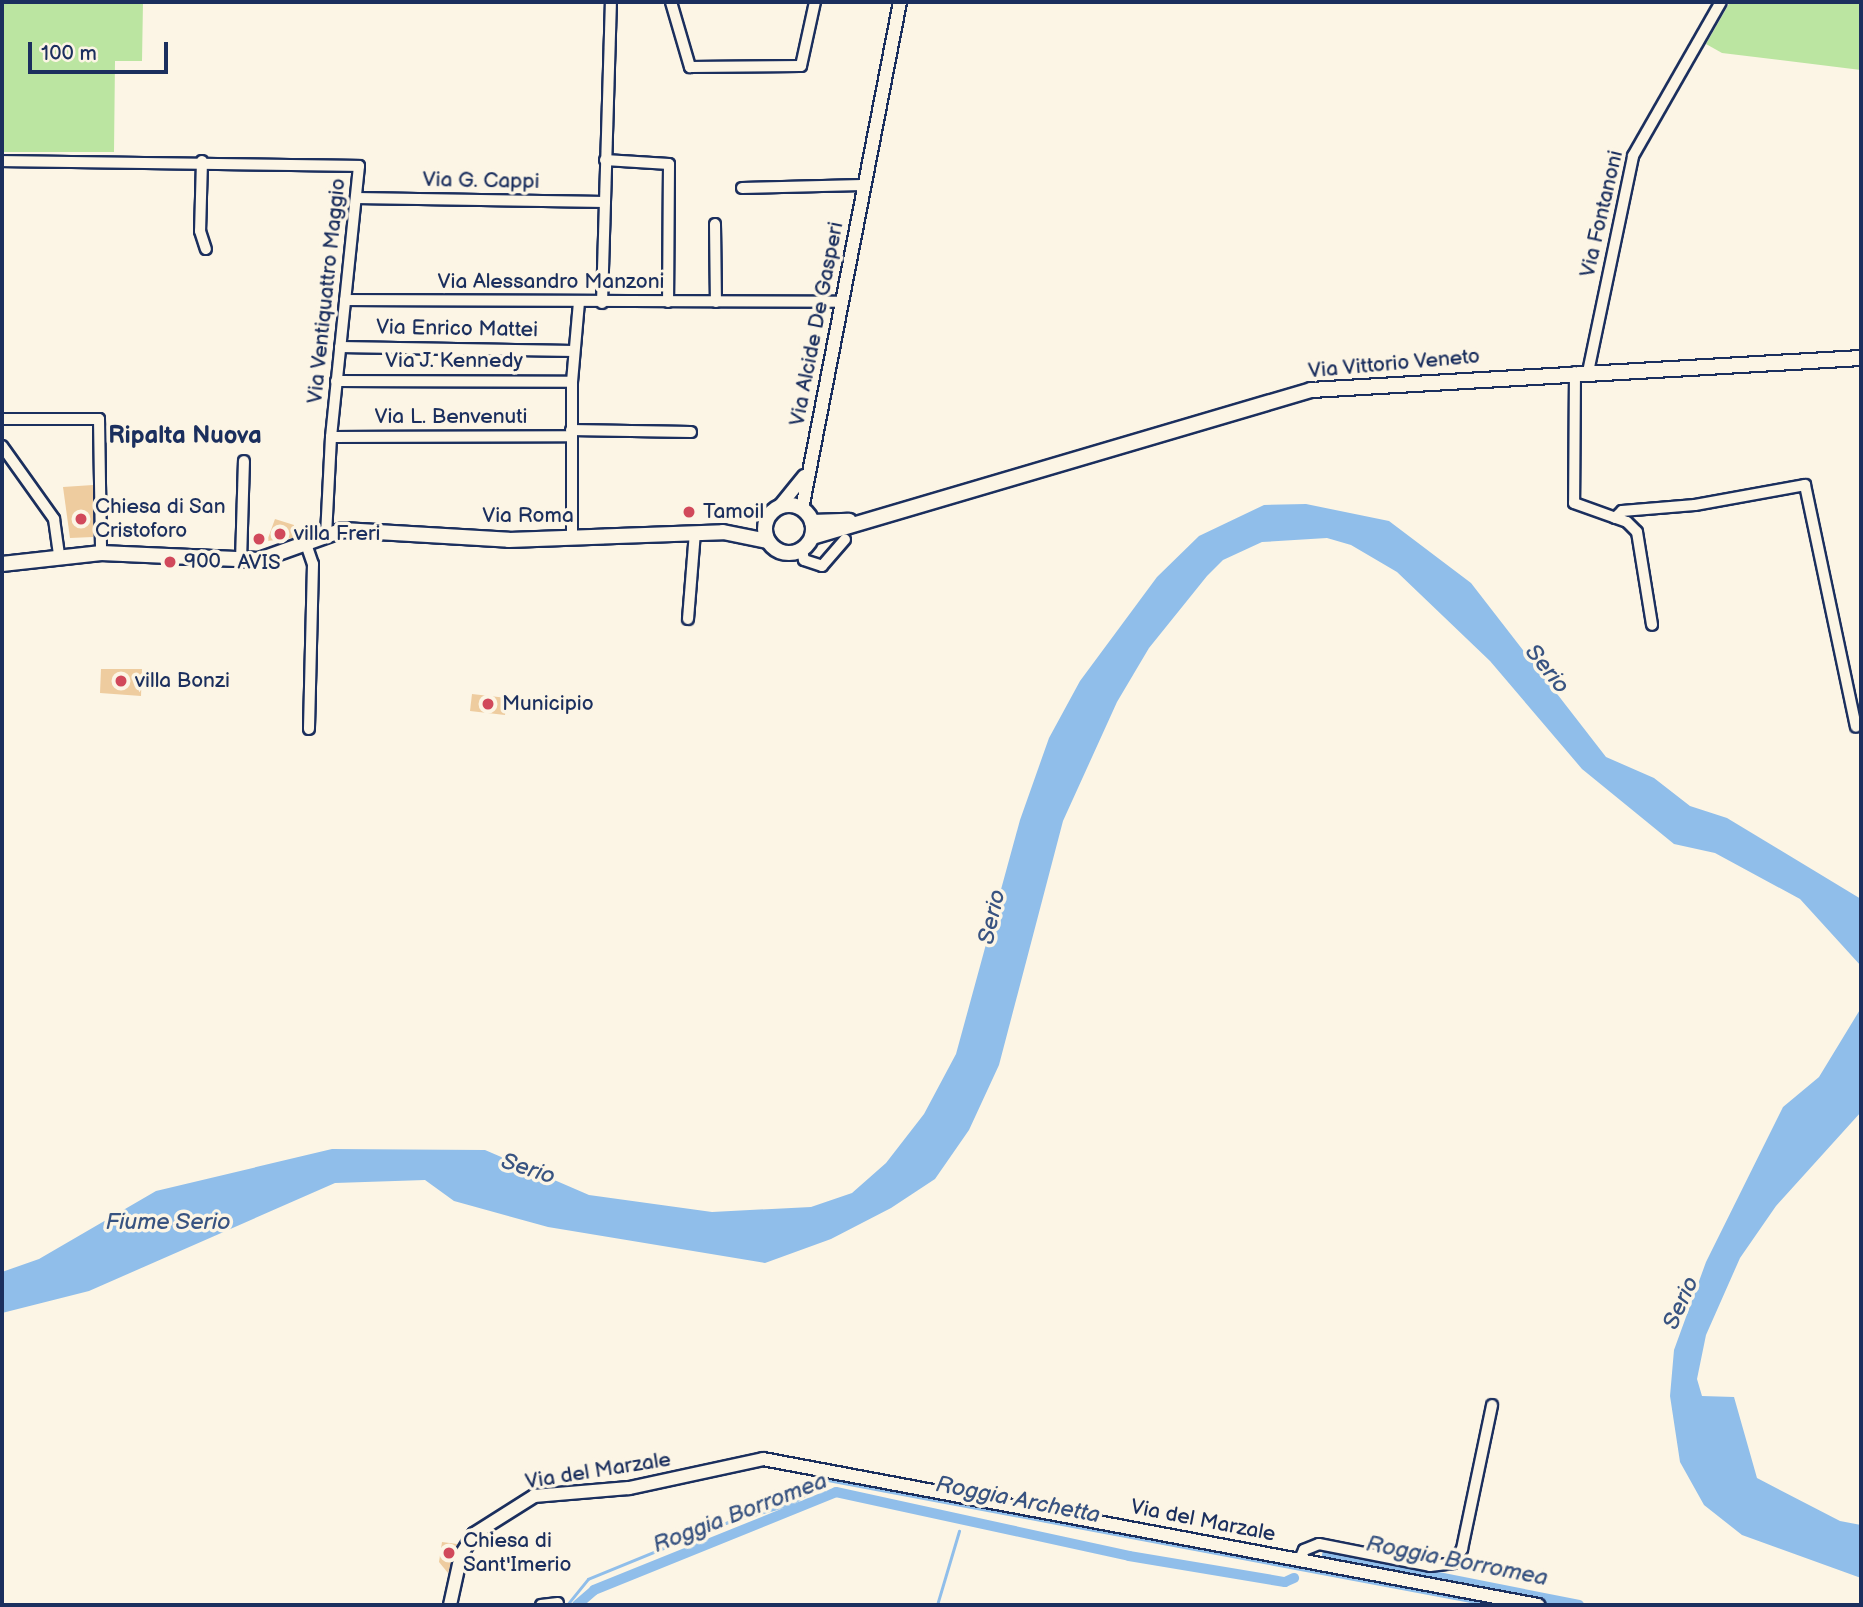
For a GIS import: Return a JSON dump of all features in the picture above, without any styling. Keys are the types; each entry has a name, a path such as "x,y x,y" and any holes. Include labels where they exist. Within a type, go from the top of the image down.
{"main road":[{"name":"Via Vittorio Veneto","path":"864,521 1311,390 1581,372 1861,358"},
{"path":"731,532 765,525 779,507 802,509 812,522 812,537"},
{"path":"812,522 864,521"},
{"path":"731,532 768,541 779,552 802,550 812,537 864,521"},
{"path":"765,525 768,541"},
{"name":"Via Roma","path":"306,544 326,535 366,530 572,538 731,532"},
{"path":"2,564 59,554 100,553 241,561 306,544"}],"street":[{"path":"603,303 611,2"},
{"path":"671,2 690,68 801,65 816,2"},
{"name":"Via Alcide De Gasperi","path":"802,509 807,470 900,2"},
{"name":"Via Fontanoni","path":"1615,518 1574,503 1581,372 1633,156 1721,2"},
{"path":"606,160 669,163 668,302"},
{"name":"Via Ventiquattro Maggio","path":"2,161 202,161 359,166 336,381 326,535"},
{"path":"202,161 200,231 206,249"},
{"path":"742,188 863,185"},
{"name":"Via G. Cappi","path":"356,198 605,202"},
{"path":"715,223 716,302"},
{"name":"Via Alessandro Manzoni","path":"345,300 841,302"},
{"path":"572,538 572,382 579,302"},
{"name":"Via Enrico Mattei","path":"340,347 574,351"},
{"name":"Via J. Kennedy","path":"336,381 572,382"},
{"path":"2,419 99,419 100,553"},
{"name":"Via L. Benvenuti","path":"331,437 691,432"},
{"path":"2,446 54,519 59,554"},
{"path":"241,561 244,461"},
{"name":"Via Alcide De Gasperi","path":"779,507 807,470"},
{"path":"1652,625 1640,541 1633,526 1615,518 1622,510 1695,505 1805,485 1856,727"},
{"path":"688,619 695,532"},
{"path":"802,550 804,560 822,566 845,540"},
{"path":"306,544 313,564 309,729"},
{"path":"1300,1559 1304,1549 1320,1544 1430,1566 1454,1563 1462,1549 1492,1405"},
{"name":"Via del Marzale","path":"450,1605 464,1548 483,1525 534,1496 629,1488 763,1459 1538,1605"},
{"path":"541,1605 558,1603"}],"green space":[{"path":"2,2 143,2 142,61 115,61 114,152 2,152"},
{"path":"1730,2 1861,2 1861,70 1722,53 1706,44"}],"water":[{"name":"Fiume Serio","path":"1306,504 1389,521 1471,583 1606,757 1654,778 1690,806 1727,818 1861,899 1861,966 1800,899 1715,853 1674,844 1582,769 1490,661 1397,572 1351,545 1327,538 1262,542 1223,560 1207,576 1149,648 1117,702 1063,821 999,1065 969,1130 935,1179 891,1208 831,1239 765,1263 548,1227 454,1201 425,1180 335,1183 89,1291 2,1313 2,1272 39,1259 156,1191 332,1149 485,1150 589,1195 712,1212 811,1207 852,1193 886,1163 924,1114 956,1054 1020,820 1049,738 1080,681 1157,577 1199,536 1264,505"},
{"path":"1861,1008 1861,1112 1776,1206 1740,1258 1706,1335 1697,1379 1702,1396 1734,1397 1757,1478 1840,1521 1861,1525 1861,1578 1742,1535 1704,1505 1680,1462 1670,1396 1674,1350 1706,1262 1783,1107 1819,1077"}],"building":[{"name":"Chiesa di San Cristoforo","path":"93,485 93,537 70,538 63,487"},
{"name":"villa Freri","path":"275,519 294,525 293,538 267,541"},
{"name":"villa Bonzi","path":"101,669 142,669 141,696 100,693"},
{"name":"Municipio","path":"472,694 507,698 505,715 470,711"},
{"name":"Chiesa di Sant'Imerio","path":"442,1542 457,1544 448,1573 439,1562"}],"waterway":[{"name":"Roggia Archetta","path":"567,1605 588,1579 722,1524 791,1504 828,1480 1492,1605"},
{"name":"Roggia Borromea","path":"577,1605 594,1590 836,1492 1129,1556 1285,1582 1294,1578"},
{"path":"937,1605 959,1531"},
{"name":"Roggia Borromea","path":"1327,1555 1579,1605"}],"place":[{"name":"Tamoil","path":"689,512"},
{"name":"Chiesa di San Cristoforo","path":"81,519"},
{"name":"villa Freri","path":"280,534"},
{"name":"AVIS","path":"259,539"},
{"name":"900","path":"170,562"},
{"name":"villa Bonzi","path":"121,681"},
{"name":"Municipio","path":"488,704"},
{"name":"Chiesa di Sant'Imerio","path":"449,1553"}],"district":[{"name":"Ripalta Nuova","path":"185,436"}],"water label":[{"name":"Serio","path":"1547,669"},
{"name":"Serio","path":"992,917"},
{"name":"Serio","path":"528,1169"},
{"name":"Serio","path":"1681,1303"}]}
